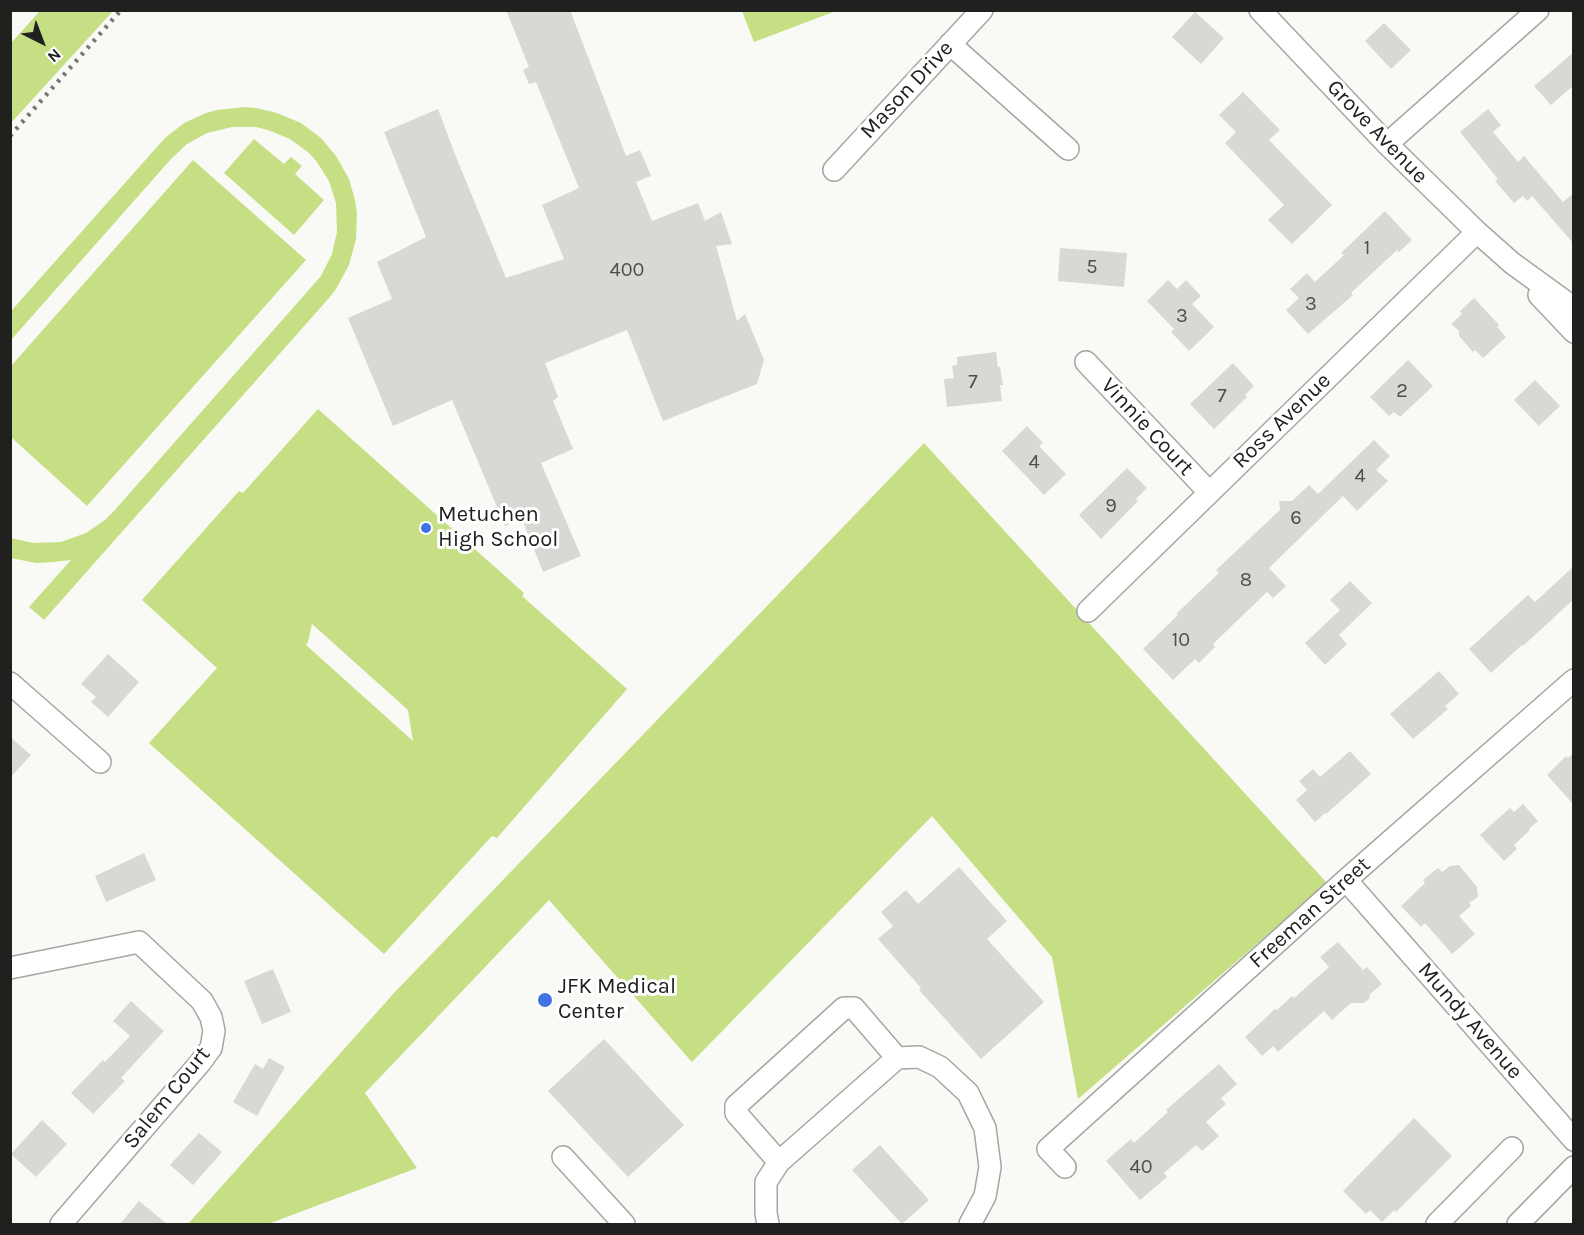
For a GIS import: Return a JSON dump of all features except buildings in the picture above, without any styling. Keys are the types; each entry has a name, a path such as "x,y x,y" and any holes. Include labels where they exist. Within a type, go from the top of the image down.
{"street":[{"name":"Mason Drive","path":"834,170 981,10"},
{"name":"Grove Avenue","path":"1260,10 1387,144 1497,251 1574,332"},
{"path":"1387,144 1538,10"},
{"path":"950,44 1068,149"},
{"name":"Ross Avenue","path":"1088,611 1477,232"},
{"name":"Grove Avenue","path":"1497,251 1574,308"},
{"name":"Vinnie Court","path":"1086,362 1209,492"},
{"name":"Freeman Street","path":"1065,1167 1048,1149 1574,680"},
{"path":"10,683 100,762"},
{"name":"Mundy Avenue","path":"1347,880 1573,1139"},
{"name":"Salem Court","path":"10,968 139,942 202,1001 211,1017 214,1031 211,1048 200,1063 61,1224"},
{"path":"779,1162 736,1113 736,1106 844,1008 854,1008 897,1058"},
{"path":"768,1224 766,1182 779,1162 897,1058 919,1057 940,1066 968,1093 985,1128 990,1167 986,1196 970,1224"},
{"path":"1437,1224 1512,1148"},
{"path":"563,1157 624,1224"},
{"path":"1518,1224 1574,1167"}],"green space":[{"path":"40,11 113,11 11,123 11,43"},
{"path":"742,11 836,11 754,42"},
{"path":"245,107 277,113 301,123 321,138 336,156 349,179 357,213 356,239 349,265 329,298 44,620 29,607 71,560 36,563 11,558 11,538 33,543 61,542 86,533 114,511 321,276 332,254 337,232 336,203 329,181 309,153 290,139 268,130 256,127 232,127 207,133 187,144 171,159 11,340 11,311 165,138 184,123 206,113"},
{"path":"254,139 284,164 291,157 302,166 295,174 324,200 294,235 224,173"},
{"path":"193,160 306,260 87,506 11,437 11,366"},
{"path":"318,409 524,593 522,596 627,689 497,838 492,836 384,954 149,743 217,668 142,600 239,491 243,493","holes":["312,624 408,710 413,741 306,645"]},
{"path":"924,443 1327,883 1078,1099 1052,957 932,816 692,1062 549,900 365,1093 417,1168 268,1224 188,1224 394,993"}],"railway":[{"path":"10,136 121,10"}],"place":[{"name":"Metuchen High School","path":"426,528"},
{"name":"JFK Medical Center","path":"545,1000"}]}
